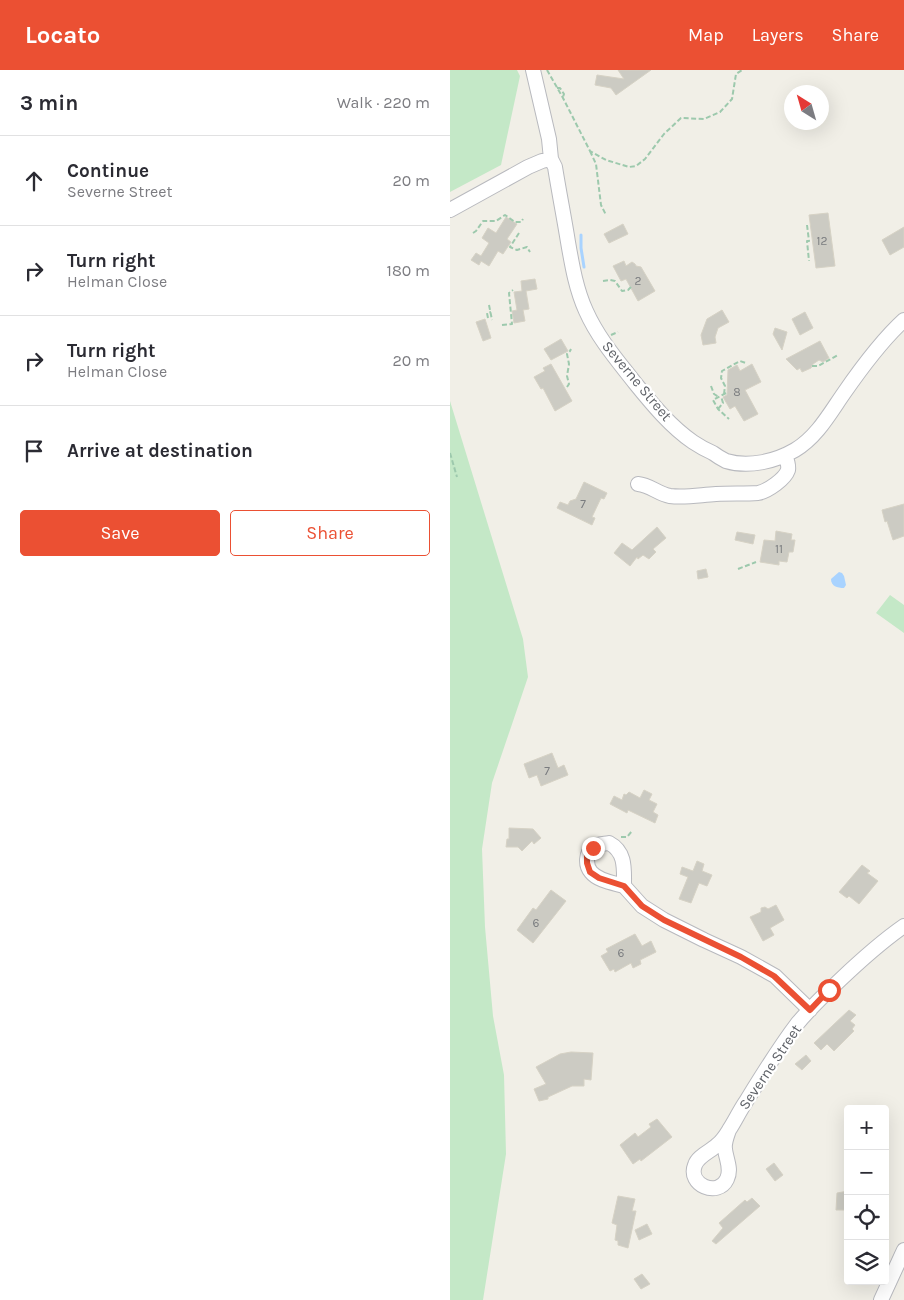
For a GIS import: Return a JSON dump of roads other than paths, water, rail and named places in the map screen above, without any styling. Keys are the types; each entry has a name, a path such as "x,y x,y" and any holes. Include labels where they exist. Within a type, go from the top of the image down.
{"street":[{"name":"Severne Street","path":"533,70 549,139 551,159 555,167 572,265 586,310 598,334 618,362 669,421 693,442 726,460 738,462 764,462 786,455 797,449 816,432 876,348 904,320"},
{"path":"450,210 528,167 551,159"},
{"path":"638,484 644,484 666,496 682,498 713,494 760,492 774,486 783,478 788,470 786,455"},
{"path":"624,886 642,906 664,920 741,957 774,976 810,1010"},
{"name":"Severne Street","path":"729,1130 725,1147 728,1177 718,1188 706,1188 696,1180 695,1164 698,1159 718,1144 729,1130 776,1054 798,1023 858,963 904,926"},
{"path":"705,1155 717,1154 728,1165"},
{"path":"881,1300 904,1250"}],"water":[{"path":"839,572 844,576 846,585 844,588 835,586 831,581"}],"waterway":[{"path":"581,235 584,267"}]}
